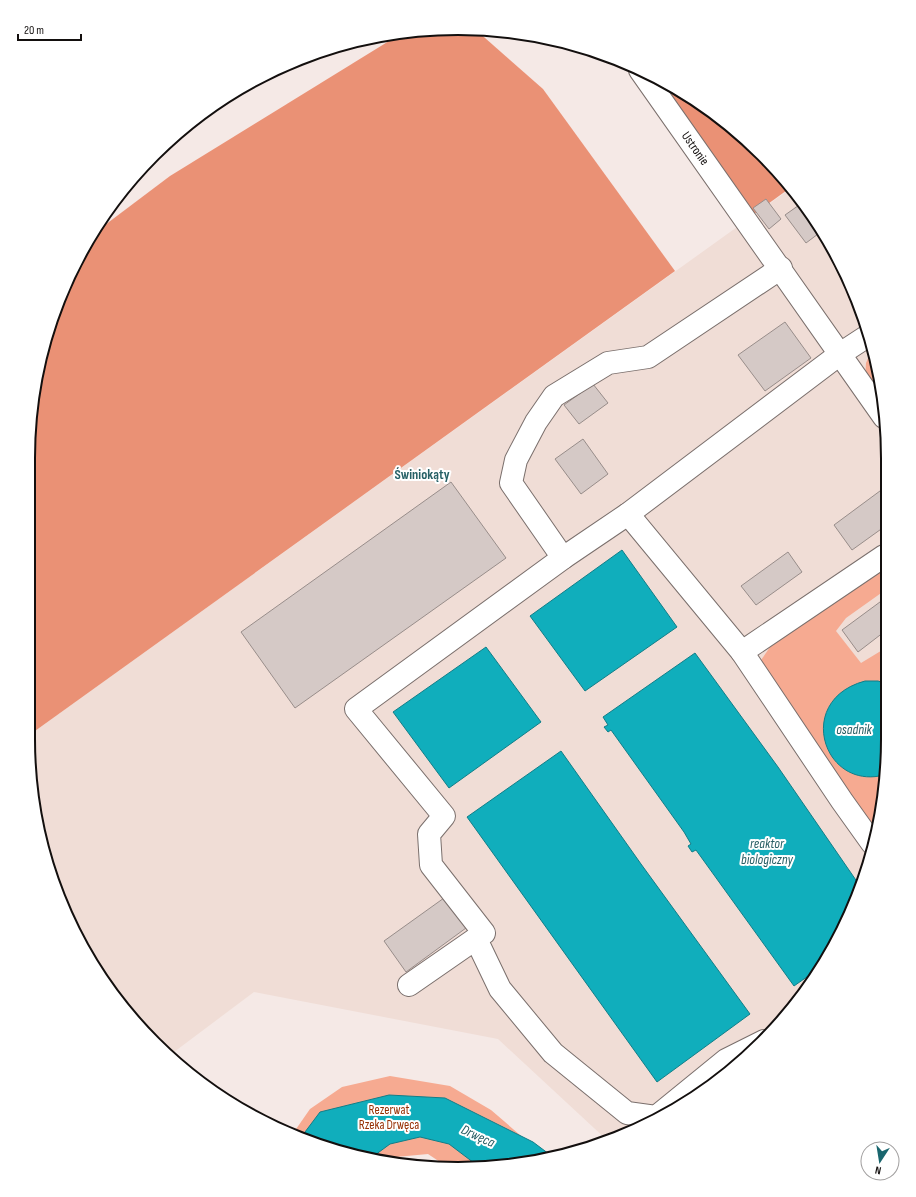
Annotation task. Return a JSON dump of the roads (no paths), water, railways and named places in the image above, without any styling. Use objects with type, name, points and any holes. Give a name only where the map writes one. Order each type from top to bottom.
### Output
[{"type":"street","name":"Ustronie","points":[[647,80],[781,268],[878,408]]},
{"type":"street","points":[[563,558],[511,483],[516,460],[536,422],[554,396],[608,363],[648,357],[781,268]]},
{"type":"street","points":[[409,985],[484,933],[431,865],[428,834],[444,816],[356,709],[563,558],[628,514],[840,354],[864,338]]},
{"type":"street","points":[[628,514],[742,652],[869,839]]},
{"type":"street","points":[[742,652],[881,558]]},
{"type":"street","points":[[476,939],[500,989],[553,1053],[627,1113],[650,1115]]},
{"type":"street","points":[[669,1105],[726,1060],[743,1052]]},
{"type":"water","points":[[622,550],[677,627],[585,691],[530,616]]},
{"type":"water","points":[[486,647],[541,722],[449,788],[393,712]]},
{"type":"water","name":"reaktor biologiczny","points":[[695,653],[778,767],[857,881],[837,926],[809,975],[794,986],[696,850],[692,852],[688,846],[691,844],[684,832],[611,730],[608,732],[604,727],[608,725],[603,717]]},
{"type":"water","name":"osadnik","points":[[865,681],[881,682],[879,775],[863,776],[845,770],[832,757],[825,741],[824,723],[829,706],[843,691]]},
{"type":"water","points":[[561,751],[750,1014],[657,1082],[467,817]]},
{"type":"water","name":"Rezerwat Rzeka Drwęca","points":[[389,1095],[445,1098],[533,1142],[547,1153],[513,1158],[472,1161],[449,1144],[420,1137],[390,1144],[375,1154],[349,1148],[304,1133],[320,1112]]},
{"type":"district","name":"Świniokąty","points":[[422,474]]},
{"type":"water label","name":"Drwęca","points":[[478,1136]]}]
